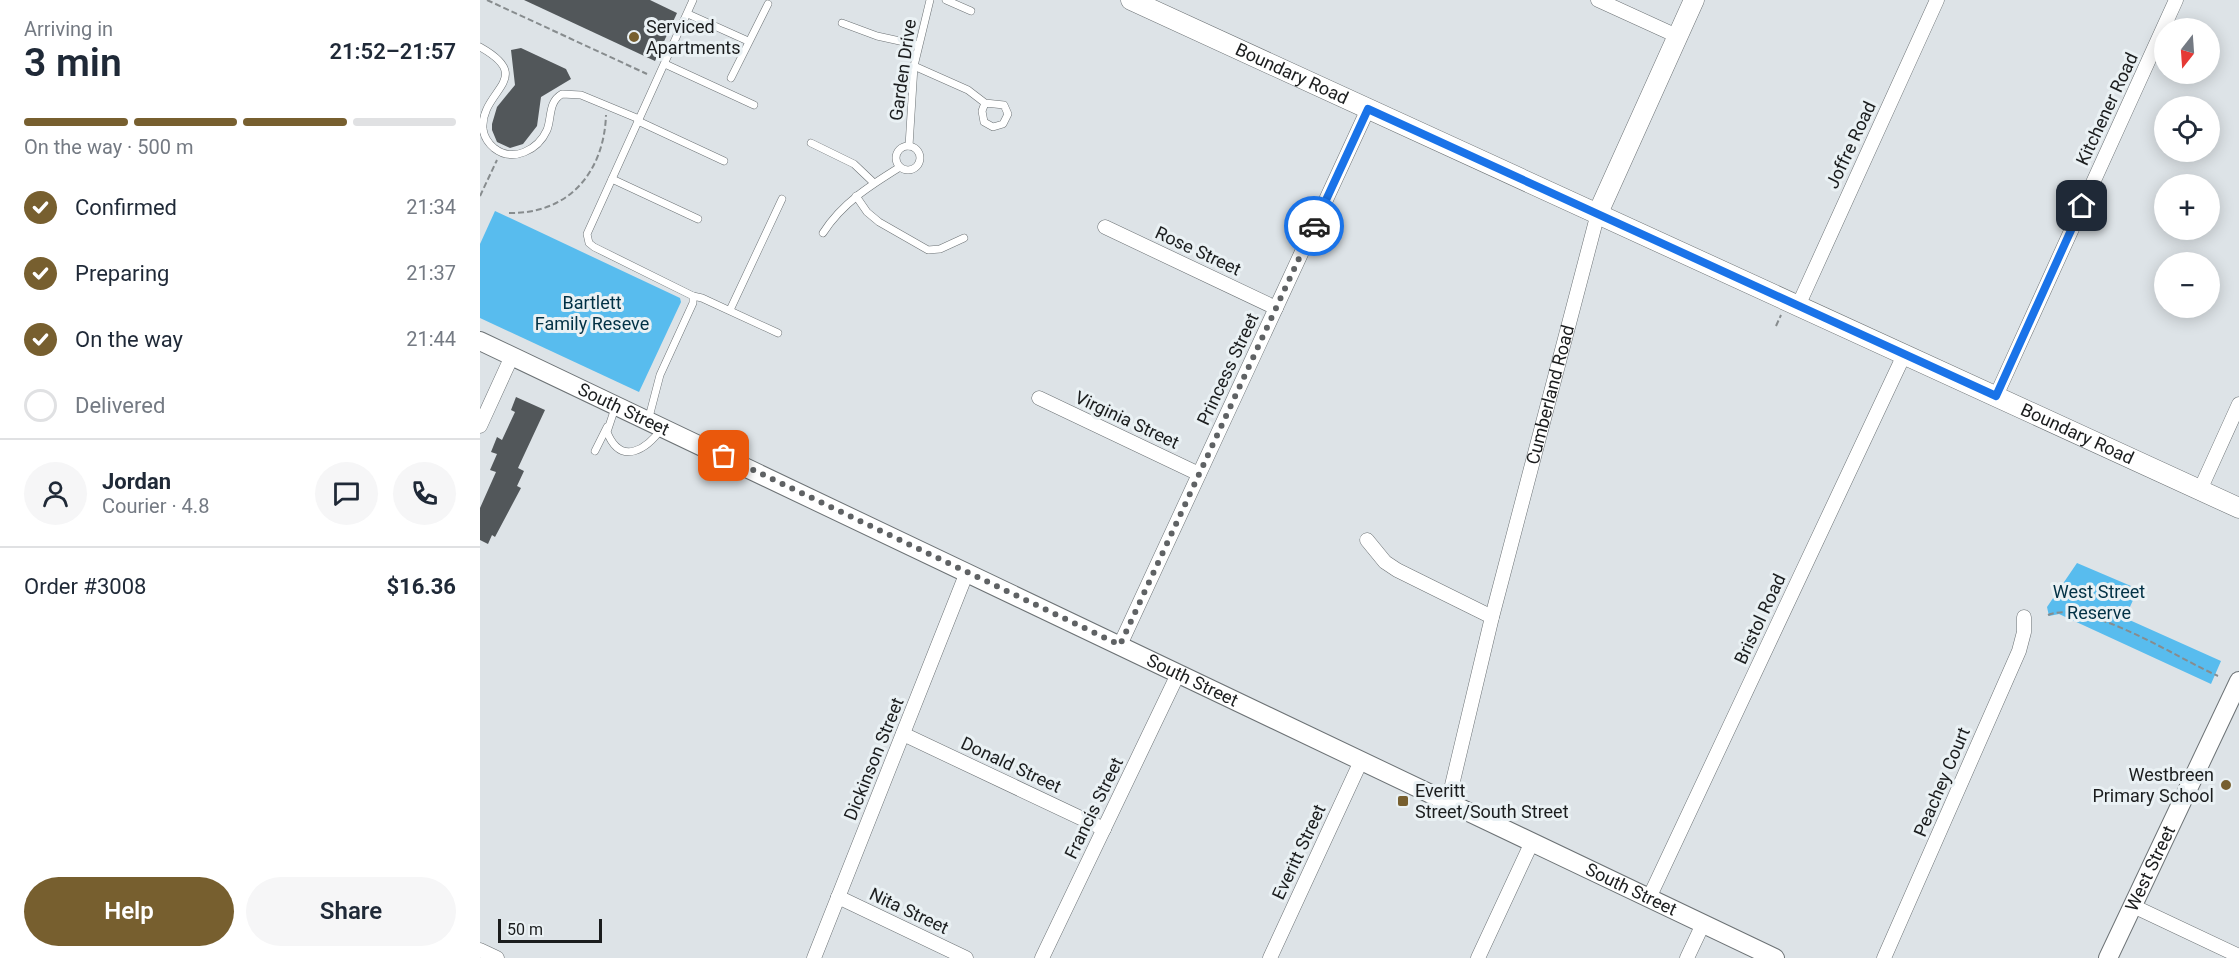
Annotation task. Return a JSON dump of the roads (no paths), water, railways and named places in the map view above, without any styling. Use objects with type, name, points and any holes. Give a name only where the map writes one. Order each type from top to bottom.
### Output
[{"type":"main road","name":"Boundary Road","points":[[1131,0],[1598,213],[1789,310],[1904,355],[2239,508]]},
{"type":"main road","name":"Cumberland Road","points":[[1598,213],[1694,0]]},
{"type":"street","points":[[1598,0],[1677,36]]},
{"type":"street","name":"Joffre Road","points":[[1789,310],[1937,0]]},
{"type":"street","name":"Kitchener Road","points":[[1996,396],[2176,0]]},
{"type":"street","name":"Princess Street","points":[[1120,645],[1368,109]]},
{"type":"street","name":"Cumberland Road","points":[[1448,802],[1492,616],[1598,213]]},
{"type":"street","name":"Rose Street","points":[[1105,227],[1276,308]]},
{"type":"street","name":"South Street","points":[[480,341],[1775,958]]},
{"type":"street","name":"Bristol Road","points":[[1649,898],[1904,355]]},
{"type":"street","points":[[480,426],[512,356]]},
{"type":"street","name":"Virginia Street","points":[[1039,398],[1199,474]]},
{"type":"street","points":[[2200,490],[2239,404]]},
{"type":"street","points":[[1367,540],[1385,562],[1397,570],[1492,616]]},
{"type":"street","name":"Dickinson Street","points":[[814,958],[967,572]]},
{"type":"street","name":"Peachey Court","points":[[1884,958],[1933,851],[1939,827],[2019,651],[2024,632],[2024,617]]},
{"type":"street","name":"Francis Street","points":[[1042,958],[1178,674]]},
{"type":"street","name":"West Street","points":[[2108,958],[2239,681]]},
{"type":"street","name":"Donald Street","points":[[903,734],[1104,829]]},
{"type":"street","name":"Everitt Street","points":[[1270,958],[1361,761]]},
{"type":"street","points":[[1478,958],[1532,842]]},
{"type":"street","name":"Nita Street","points":[[838,897],[966,958]]},
{"type":"street","points":[[2133,906],[2239,956]]},
{"type":"street","points":[[1686,958],[1703,924]]},
{"type":"lane","points":[[693,0],[589,227],[587,239],[594,247],[693,296],[730,310],[778,333]]},
{"type":"lane","name":"Garden Drive","points":[[909,146],[914,66],[930,0]]},
{"type":"lane","points":[[946,0],[971,11]]},
{"type":"lane","points":[[730,78],[768,4]]},
{"type":"lane","points":[[688,14],[748,41]]},
{"type":"lane","points":[[842,23],[877,36],[918,45]]},
{"type":"lane","points":[[480,46],[499,58],[505,69],[503,85],[485,111],[483,119],[485,136],[500,152],[519,154],[537,144],[546,131],[554,101],[562,94],[574,93],[607,105],[724,161]]},
{"type":"lane","points":[[665,64],[754,105]]},
{"type":"lane","points":[[914,66],[968,90],[985,103]]},
{"type":"lane","points":[[811,143],[854,164],[874,183]]},
{"type":"lane","points":[[823,233],[840,211],[874,183],[900,167],[913,169],[920,161],[918,151],[909,146],[902,147],[897,153],[896,160],[900,167]]},
{"type":"lane","points":[[612,179],[698,219]]},
{"type":"lane","points":[[856,196],[867,212],[879,222],[928,250],[940,249],[964,238]]},
{"type":"lane","points":[[730,310],[782,199]]},
{"type":"lane","points":[[608,424],[608,432],[614,444],[637,452],[650,444],[655,424],[660,375],[693,303],[693,296]]},
{"type":"lane","points":[[595,451],[616,405]]},
{"type":"place","name":"Serviced Apartments","points":[[634,37]]},
{"type":"place","name":"Westbreen Primary School","points":[[2226,785]]},
{"type":"place","name":"Everitt Street/South Street","points":[[1403,801]]},
{"type":"park label","name":"Bartlett Family Reseve","points":[[592,313]]},
{"type":"park label","name":"West Street Reserve","points":[[2099,602]]}]
